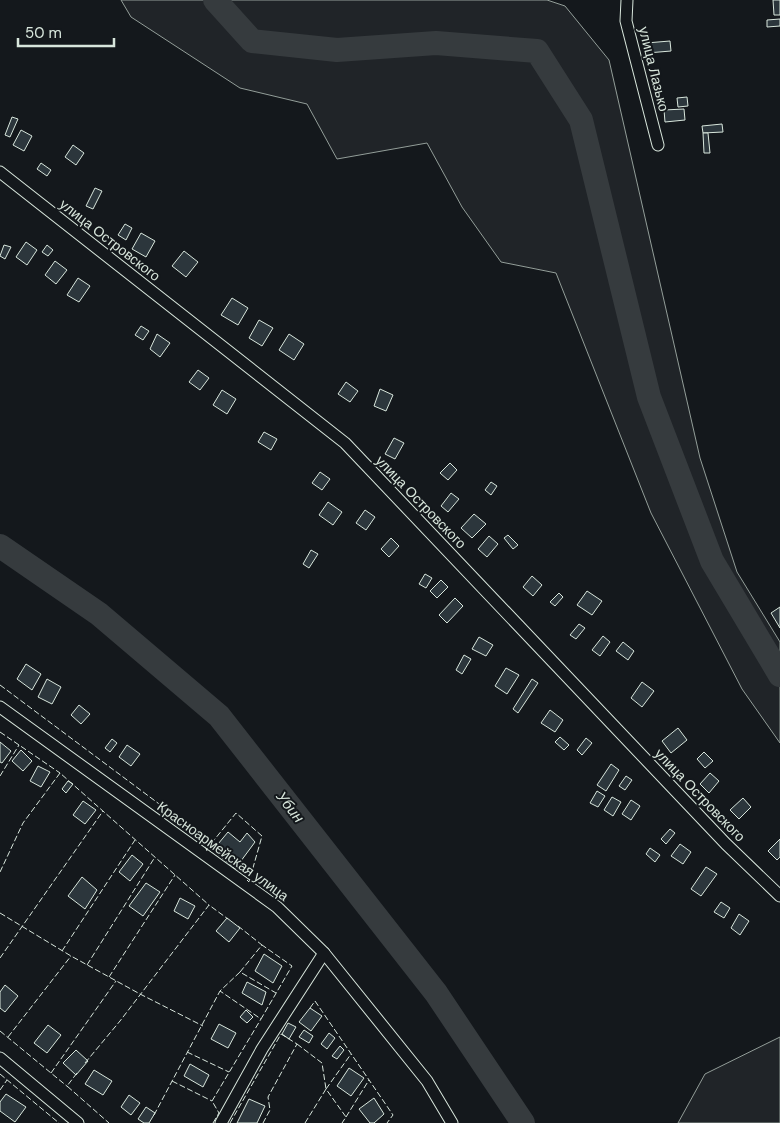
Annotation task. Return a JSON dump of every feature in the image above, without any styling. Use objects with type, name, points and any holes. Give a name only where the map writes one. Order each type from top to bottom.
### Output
[{"type":"street","name":"улица Лазько","points":[[627,0],[626,21],[658,145]]},
{"type":"street","name":"улица Островского","points":[[0,172],[344,444],[726,844],[780,896]]},
{"type":"street","name":"Красноармейская улица","points":[[0,707],[277,907],[324,953],[427,1081],[452,1123]]},
{"type":"street","points":[[221,1123],[262,1049],[324,953]]},
{"type":"street","points":[[0,1058],[78,1123]]},
{"type":"shaded area","points":[[121,0],[547,0],[565,6],[609,60],[700,458],[737,572],[780,642],[780,743],[742,689],[651,513],[556,273],[501,262],[462,207],[427,143],[337,159],[307,104],[240,88],[131,17]]},
{"type":"shaded area","points":[[780,1037],[780,1123],[678,1123],[705,1074]]},
{"type":"building","points":[[773,0],[780,0],[780,15],[774,15]]},
{"type":"building","points":[[780,19],[780,26],[767,27],[767,20]]},
{"type":"building","points":[[670,41],[671,51],[647,53],[646,43]]},
{"type":"building","points":[[687,97],[688,106],[678,107],[677,98]]},
{"type":"building","points":[[684,109],[685,120],[665,122],[664,110]]},
{"type":"building","points":[[12,117],[18,119],[10,137],[5,135]]},
{"type":"building","points":[[722,124],[723,132],[703,133],[702,126]]},
{"type":"building","points":[[21,130],[32,136],[24,151],[13,145]]},
{"type":"building","points":[[703,133],[708,133],[710,153],[704,153]]},
{"type":"building","points":[[73,145],[84,153],[76,165],[65,157]]},
{"type":"building","points":[[41,163],[51,170],[47,176],[37,169]]},
{"type":"building","points":[[95,188],[102,191],[93,209],[86,206]]},
{"type":"building","points":[[125,224],[132,228],[126,240],[118,235]]},
{"type":"building","points":[[141,233],[155,241],[146,257],[132,249]]},
{"type":"building","points":[[26,242],[37,250],[27,265],[16,257]]},
{"type":"building","points":[[4,245],[11,247],[5,259],[0,256]]},
{"type":"building","points":[[47,245],[53,250],[48,256],[42,252]]},
{"type":"building","points":[[184,251],[198,262],[186,277],[172,266]]},
{"type":"building","points":[[55,261],[67,270],[56,284],[45,275]]},
{"type":"building","points":[[78,278],[90,286],[79,302],[67,295]]},
{"type":"building","points":[[232,298],[248,308],[238,325],[221,315]]},
{"type":"building","points":[[259,320],[273,328],[262,346],[249,338]]},
{"type":"building","points":[[141,326],[149,331],[143,340],[135,335]]},
{"type":"building","points":[[157,334],[170,343],[160,357],[150,349]]},
{"type":"building","points":[[289,334],[304,344],[294,360],[279,350]]},
{"type":"building","points":[[198,370],[209,378],[200,390],[189,382]]},
{"type":"building","points":[[346,382],[358,391],[350,402],[338,394]]},
{"type":"building","points":[[380,389],[393,395],[386,411],[374,406]]},
{"type":"building","points":[[222,390],[236,399],[227,414],[213,405]]},
{"type":"building","points":[[264,432],[277,439],[271,450],[258,442]]},
{"type":"building","points":[[394,438],[404,443],[395,459],[385,454]]},
{"type":"building","points":[[450,463],[457,470],[448,480],[440,473]]},
{"type":"building","points":[[320,472],[330,479],[322,490],[312,483]]},
{"type":"building","points":[[491,482],[497,486],[491,495],[485,490]]},
{"type":"building","points":[[451,493],[459,499],[448,512],[441,506]]},
{"type":"building","points":[[328,502],[342,512],[333,525],[319,515]]},
{"type":"building","points":[[365,510],[375,517],[366,530],[356,523]]},
{"type":"building","points":[[474,514],[486,524],[472,538],[461,528]]},
{"type":"building","points":[[508,535],[518,545],[513,549],[504,538]]},
{"type":"building","points":[[489,536],[498,544],[487,557],[478,549]]},
{"type":"building","points":[[391,538],[399,546],[389,557],[381,549]]},
{"type":"building","points":[[311,550],[318,554],[309,568],[303,564]]},
{"type":"building","points":[[425,574],[432,578],[426,588],[419,584]]},
{"type":"building","points":[[532,576],[542,585],[533,596],[523,587]]},
{"type":"building","points":[[441,580],[448,587],[437,598],[430,591]]},
{"type":"building","points":[[587,591],[602,601],[592,615],[577,605]]},
{"type":"building","points":[[559,593],[563,597],[555,606],[550,602]]},
{"type":"building","points":[[455,598],[463,606],[447,623],[439,615]]},
{"type":"building","points":[[780,607],[780,628],[771,613]]},
{"type":"building","points":[[579,624],[585,628],[576,639],[570,635]]},
{"type":"building","points":[[603,636],[610,642],[600,656],[592,650]]},
{"type":"building","points":[[479,637],[493,645],[486,656],[472,649]]},
{"type":"building","points":[[623,642],[634,651],[628,660],[616,651]]},
{"type":"building","points":[[464,655],[471,659],[462,674],[456,670]]},
{"type":"building","points":[[26,664],[41,674],[32,690],[17,679]]},
{"type":"building","points":[[506,668],[519,675],[507,694],[495,686]]},
{"type":"building","points":[[47,679],[61,687],[52,704],[38,697]]},
{"type":"building","points":[[532,679],[538,683],[518,713],[513,709]]},
{"type":"building","points":[[642,682],[654,691],[642,707],[631,698]]},
{"type":"building","points":[[79,705],[90,714],[81,724],[71,715]]},
{"type":"building","points":[[550,710],[563,720],[555,732],[541,723]]},
{"type":"building","points":[[678,728],[687,740],[671,753],[662,741]]},
{"type":"building","points":[[560,737],[569,745],[564,750],[555,742]]},
{"type":"building","points":[[586,738],[592,743],[582,755],[577,750]]},
{"type":"building","points":[[112,739],[117,743],[110,752],[105,748]]},
{"type":"building","points":[[0,742],[11,751],[2,763],[0,762]]},
{"type":"building","points":[[127,745],[140,754],[131,766],[119,757]]},
{"type":"building","points":[[21,750],[32,761],[23,771],[12,761]]},
{"type":"building","points":[[704,752],[713,761],[705,768],[697,759]]},
{"type":"building","points":[[611,764],[619,770],[606,791],[597,785]]},
{"type":"building","points":[[38,766],[50,772],[41,787],[30,781]]},
{"type":"building","points":[[710,773],[719,781],[709,793],[700,784]]},
{"type":"building","points":[[626,776],[632,780],[625,790],[619,786]]},
{"type":"building","points":[[68,781],[73,784],[66,793],[62,789]]},
{"type":"building","points":[[597,791],[605,796],[598,807],[590,803]]},
{"type":"building","points":[[612,797],[621,802],[613,816],[604,810]]},
{"type":"building","points":[[743,798],[751,807],[739,819],[730,810]]},
{"type":"building","points":[[631,800],[640,806],[631,820],[622,814]]},
{"type":"building","points":[[83,801],[96,810],[85,824],[73,815]]},
{"type":"building","points":[[670,829],[675,833],[666,844],[661,839]]},
{"type":"building","points":[[228,832],[240,842],[247,833],[255,842],[235,869],[213,850]]},
{"type":"building","points":[[780,839],[780,857],[777,860],[768,851]]},
{"type":"building","points":[[680,844],[691,852],[683,864],[671,856]]},
{"type":"building","points":[[650,848],[660,855],[655,862],[646,854]]},
{"type":"building","points":[[132,855],[143,864],[130,881],[119,872]]},
{"type":"building","points":[[706,867],[717,874],[701,896],[691,889]]},
{"type":"building","points":[[82,877],[97,890],[85,909],[68,896]]},
{"type":"building","points":[[146,883],[160,892],[143,916],[129,906]]},
{"type":"building","points":[[180,898],[195,906],[188,919],[174,911]]},
{"type":"building","points":[[721,902],[730,908],[724,918],[714,912]]},
{"type":"building","points":[[739,914],[749,921],[740,935],[731,928]]},
{"type":"building","points":[[227,918],[240,928],[229,942],[216,931]]},
{"type":"building","points":[[264,954],[282,966],[273,983],[255,971]]},
{"type":"building","points":[[247,982],[266,992],[262,1005],[242,993]]},
{"type":"building","points":[[5,985],[18,996],[5,1012],[0,1008],[0,992]]},
{"type":"building","points":[[310,1008],[322,1016],[311,1031],[299,1022]]},
{"type":"building","points":[[246,1010],[253,1017],[247,1023],[240,1017]]},
{"type":"building","points":[[288,1023],[296,1027],[289,1039],[282,1034]]},
{"type":"building","points":[[219,1024],[236,1033],[228,1048],[211,1039]]},
{"type":"building","points":[[48,1025],[61,1035],[47,1053],[34,1043]]},
{"type":"building","points":[[304,1030],[313,1036],[309,1043],[299,1037]]},
{"type":"building","points":[[329,1033],[335,1038],[327,1049],[321,1044]]},
{"type":"building","points":[[340,1046],[344,1050],[337,1059],[332,1056]]},
{"type":"building","points":[[76,1050],[88,1061],[76,1075],[63,1063]]},
{"type":"building","points":[[190,1064],[209,1075],[203,1087],[184,1076]]},
{"type":"building","points":[[349,1068],[364,1078],[351,1096],[337,1086]]},
{"type":"building","points":[[94,1070],[112,1081],[103,1095],[85,1084]]},
{"type":"building","points":[[6,1094],[26,1107],[15,1122],[0,1111],[0,1102]]},
{"type":"building","points":[[129,1095],[140,1103],[131,1115],[121,1107]]},
{"type":"building","points":[[374,1098],[384,1114],[374,1123],[370,1123],[359,1109]]},
{"type":"building","points":[[249,1099],[265,1106],[257,1123],[237,1123]]},
{"type":"building","points":[[146,1107],[155,1113],[149,1123],[144,1123],[138,1119]]},
{"type":"waterway","points":[[215,0],[252,41],[337,50],[436,43],[537,51],[581,120],[649,397],[712,561],[780,675]]},
{"type":"waterway","name":"Убин","points":[[0,546],[99,614],[219,716],[436,993],[523,1123]]},
{"type":"fence","points":[[0,685],[202,836],[207,851]]},
{"type":"fence","points":[[0,732],[60,773]]},
{"type":"fence","points":[[0,776],[19,745]]},
{"type":"fence","points":[[0,872],[23,823],[60,773],[209,905]]},
{"type":"fence","points":[[0,958],[103,811]]},
{"type":"fence","points":[[206,850],[236,813],[262,836],[249,882],[247,880]]},
{"type":"fence","points":[[62,951],[135,840]]},
{"type":"fence","points":[[87,965],[155,857]]},
{"type":"fence","points":[[109,977],[175,875]]},
{"type":"fence","points":[[85,1063],[120,1021],[209,905],[228,919]]},
{"type":"fence","points":[[0,913],[71,956],[203,1026]]},
{"type":"fence","points":[[238,926],[262,945]]},
{"type":"fence","points":[[240,972],[262,945],[292,966],[261,1019],[220,991],[240,972],[276,993]]},
{"type":"fence","points":[[8,1037],[71,956]]},
{"type":"fence","points":[[51,1073],[116,981]]},
{"type":"fence","points":[[154,1115],[220,991]]},
{"type":"fence","points":[[310,1008],[315,1001],[393,1115],[387,1123]]},
{"type":"fence","points":[[213,1123],[219,1113],[212,1101],[261,1019]]},
{"type":"fence","points":[[0,1031],[68,1087]]},
{"type":"fence","points":[[230,1123],[281,1034],[297,1044],[268,1097],[270,1110],[263,1123]]},
{"type":"fence","points":[[297,1044],[322,1063],[326,1089]]},
{"type":"fence","points":[[187,1052],[229,1072]]},
{"type":"fence","points":[[326,1089],[351,1054]]},
{"type":"fence","points":[[77,1073],[67,1086],[109,1123]]},
{"type":"fence","points":[[0,1074],[59,1123]]},
{"type":"fence","points":[[0,1090],[7,1080]]},
{"type":"fence","points":[[346,1117],[369,1080]]},
{"type":"fence","points":[[172,1081],[212,1101]]},
{"type":"fence","points":[[305,1123],[326,1089],[346,1117],[342,1123]]}]
